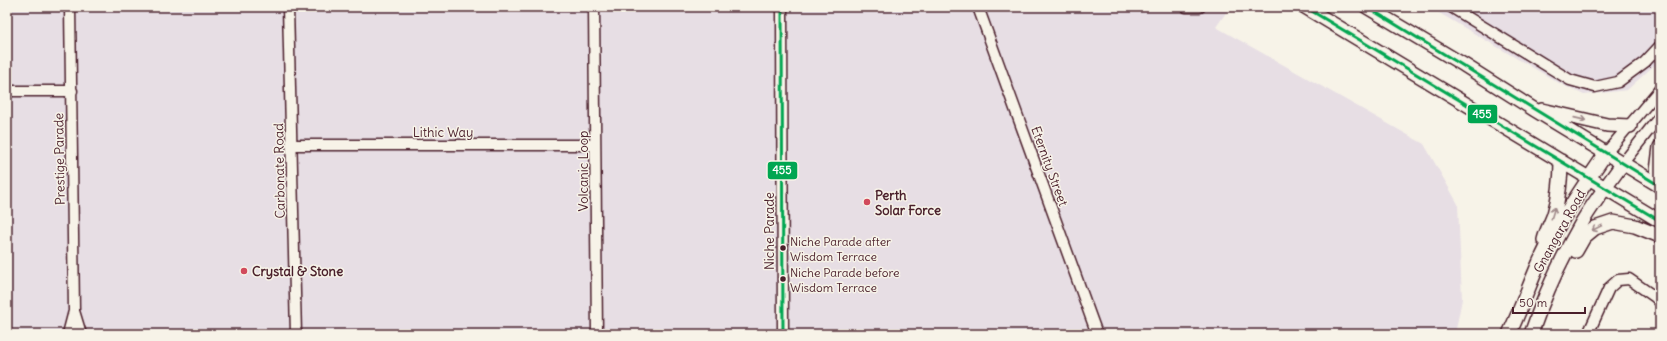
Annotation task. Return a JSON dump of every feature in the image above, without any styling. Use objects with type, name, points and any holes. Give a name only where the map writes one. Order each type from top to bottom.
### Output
[{"type":"main road","points":[[1306,7],[1606,188]]},
{"type":"main road","points":[[1367,7],[1464,65],[1659,186]]},
{"type":"main road","points":[[1529,106],[1607,125],[1630,126]]},
{"type":"main road","points":[[1659,186],[1657,171],[1660,147]]},
{"type":"main road","name":"Gnangara Road","points":[[1510,334],[1539,264],[1554,234],[1606,153]]},
{"type":"main road","points":[[1539,264],[1546,233],[1554,214],[1561,178],[1561,161]]},
{"type":"main road","name":"Gnangara Road","points":[[1531,334],[1537,316],[1566,251],[1582,223],[1623,163]]},
{"type":"main road","name":"Gnangara Road","points":[[1606,188],[1660,221]]},
{"type":"main road","points":[[1537,316],[1584,237],[1595,228],[1613,222],[1635,226],[1660,236]]},
{"type":"street","name":"Prestige Parade","points":[[68,334],[74,311],[70,7]]},
{"type":"street","name":"Carbonate Road","points":[[288,7],[296,334]]},
{"type":"street","name":"Volcanic Loop","points":[[594,7],[597,334]]},
{"type":"street","name":"Niche Parade","points":[[782,7],[782,334]]},
{"type":"street","name":"Eternity Street","points":[[978,7],[1097,334]]},
{"type":"street","points":[[1186,7],[1200,7]]},
{"type":"street","points":[[1451,7],[1570,80],[1595,87],[1618,82],[1645,62],[1660,46]]},
{"type":"street","points":[[1606,153],[1660,89]]},
{"type":"street","points":[[7,91],[72,91]]},
{"type":"street","points":[[1623,163],[1660,116]]},
{"type":"street","name":"Lithic Way","points":[[291,145],[595,145]]},
{"type":"street","points":[[1588,334],[1609,288],[1618,280],[1629,279],[1655,296],[1660,302]]},
{"type":"street","name":"Prestige Parade","points":[[74,311],[81,334]]},
{"type":"shaded area","points":[[7,7],[1230,7],[1216,27],[1424,144],[1458,204],[1462,299],[1455,334],[7,334]]},
{"type":"shaded area","points":[[1429,7],[1660,7],[1660,60],[1627,90],[1584,95],[1559,83]]},
{"type":"transit line","name":"455","points":[[782,7],[783,334]]},
{"type":"transit line","name":"455","points":[[1305,7],[1660,221]]},
{"type":"transit line","name":"455","points":[[1367,7],[1660,186]]},
{"type":"place","name":"Perth Solar Force","points":[[867,202]]},
{"type":"place","name":"Niche Parade after Wisdom Terrace","points":[[783,248]]},
{"type":"place","name":"Crystal & Stone","points":[[244,271]]},
{"type":"place","name":"Niche Parade before Wisdom Terrace","points":[[783,279]]}]
